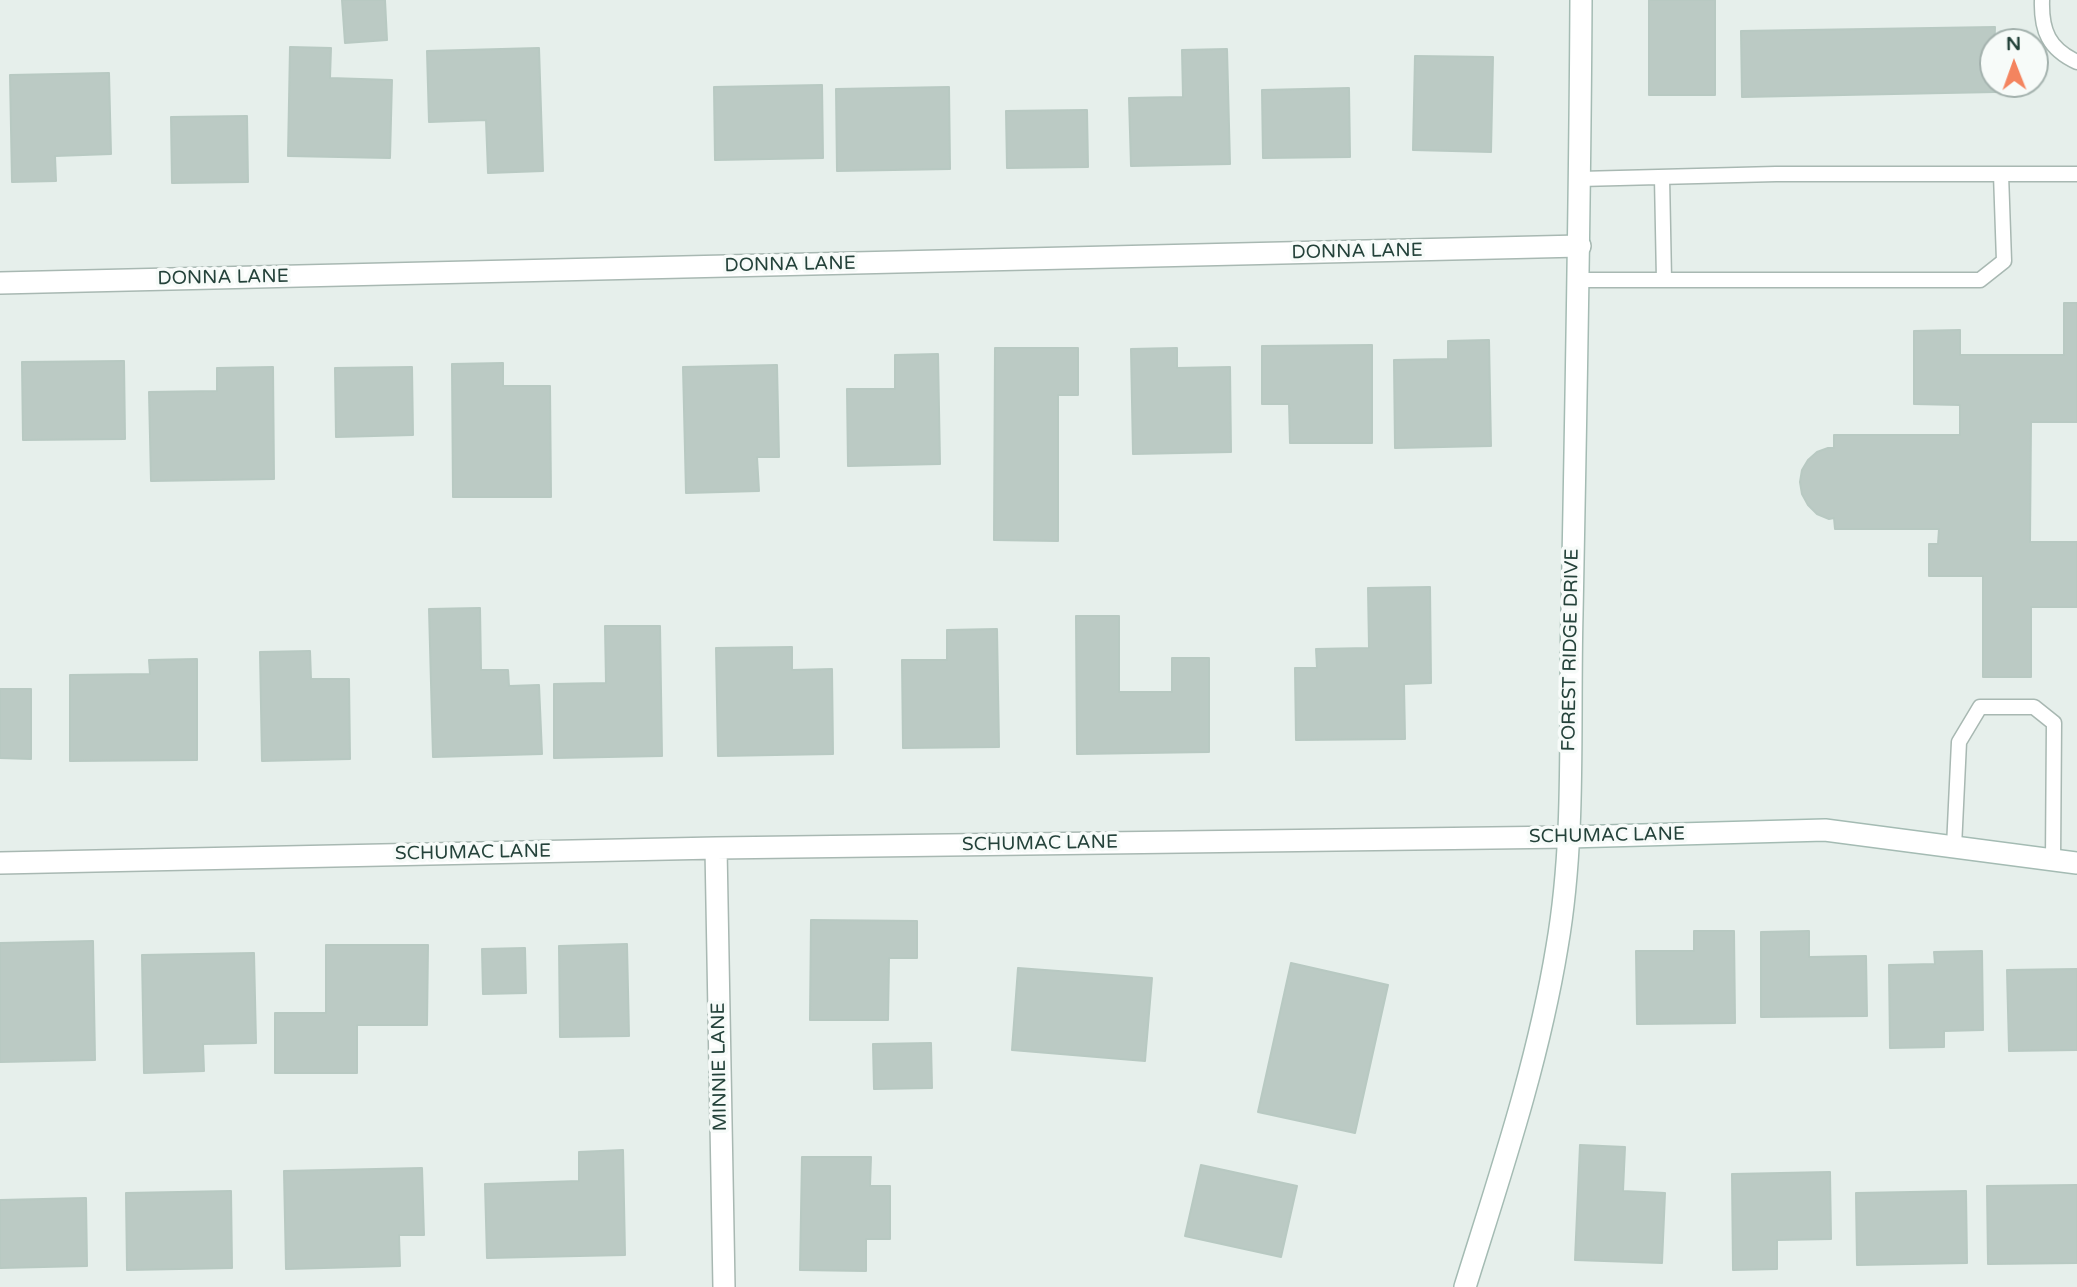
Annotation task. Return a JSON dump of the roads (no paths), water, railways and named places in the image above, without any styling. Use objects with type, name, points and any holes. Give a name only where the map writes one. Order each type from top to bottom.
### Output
[{"type":"street","name":"FOREST RIDGE DRIVE","points":[[1465,1287],[1528,1084],[1558,946],[1569,837],[1580,246],[1581,0]]},
{"type":"street","name":"DONNA LANE","points":[[0,284],[1580,246]]},
{"type":"street","name":"SCHUMAC LANE","points":[[0,863],[716,848],[1569,837],[1825,830],[2077,863]]},
{"type":"street","name":"MINNIE LANE","points":[[716,848],[724,1287]]},
{"type":"lane","points":[[2042,0],[2047,34],[2058,53],[2077,62]]},
{"type":"lane","points":[[1579,280],[1980,280],[2004,261],[2001,174]]},
{"type":"lane","points":[[1580,179],[2077,174]]},
{"type":"lane","points":[[1662,177],[1664,280]]},
{"type":"lane","points":[[1954,847],[1959,742],[1980,707],[2034,707],[2054,723],[2053,860]]}]
